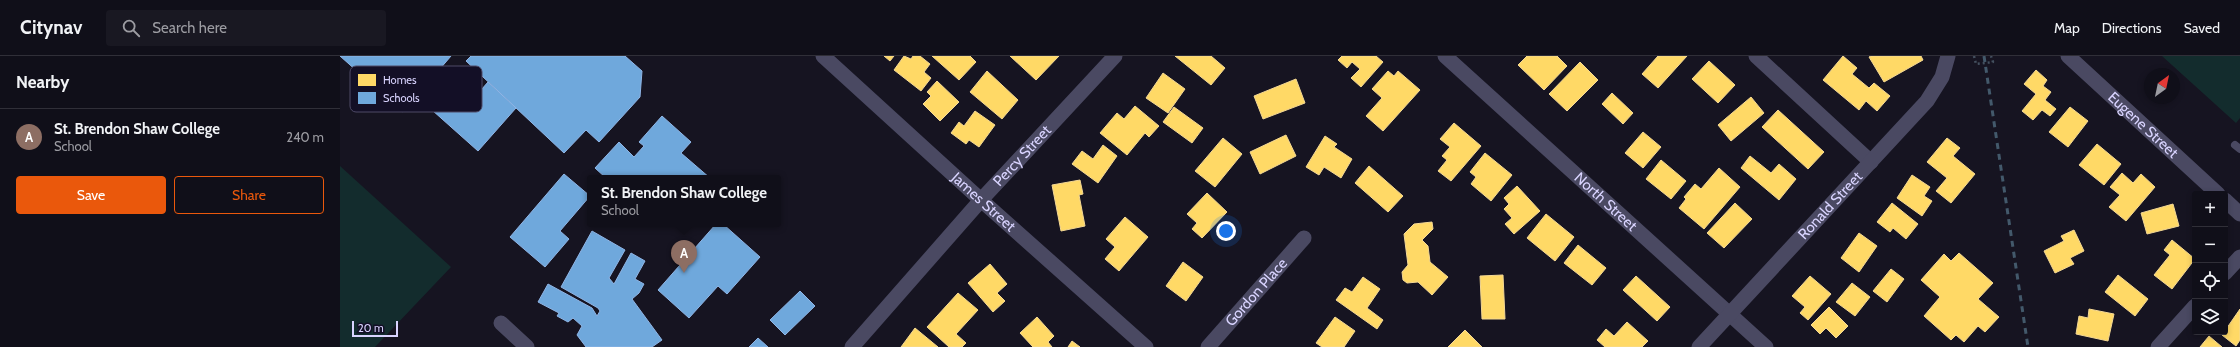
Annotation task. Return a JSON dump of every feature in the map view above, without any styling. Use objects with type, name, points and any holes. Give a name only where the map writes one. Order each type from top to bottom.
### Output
[{"type":"street","name":"James Street","points":[[823,56],[980,200],[1146,347]]},
{"type":"street","name":"Percy Street","points":[[852,347],[980,200],[1115,56]]},
{"type":"street","name":"North Street","points":[[1445,56],[1766,347]]},
{"type":"street","points":[[1756,56],[1871,162]]},
{"type":"street","name":"Ronald Street","points":[[1699,347],[1927,100],[1942,77],[1948,56]]},
{"type":"street","name":"Eugene Street","points":[[2068,56],[2215,191]]},
{"type":"street","points":[[2228,203],[2240,214]]},
{"type":"street","name":"Gordon Place","points":[[1208,347],[1304,238]]},
{"type":"street","points":[[2228,270],[2240,256]]},
{"type":"street","points":[[2158,347],[2192,309]]},
{"type":"street","points":[[501,323],[527,347]]},
{"type":"path","points":[[1974,56],[1976,64],[1992,62],[1991,56]]},
{"type":"green space","points":[[2162,56],[2240,56],[2240,118],[2236,123],[2180,72],[2180,68],[2175,68]]},
{"type":"green space","points":[[340,166],[451,267],[375,347],[340,347]]},
{"type":"building: Homes","points":[[884,56],[894,56],[890,61]]},
{"type":"building: Homes","points":[[904,56],[911,59],[913,56],[920,56],[930,64],[924,72],[931,78],[921,91],[894,70]]},
{"type":"building: Homes","points":[[932,56],[970,56],[976,62],[959,80]]},
{"type":"building: Homes","points":[[1010,56],[1059,56],[1036,80]]},
{"type":"building: Homes","points":[[1175,56],[1211,56],[1225,68],[1211,85]]},
{"type":"building: Homes","points":[[1342,56],[1376,56],[1383,62],[1361,87],[1351,78],[1360,69],[1352,62],[1347,68],[1338,60]]},
{"type":"building: Homes","points":[[1527,56],[1557,56],[1567,66],[1544,90],[1518,65]]},
{"type":"building: Homes","points":[[1658,56],[1687,56],[1658,88],[1642,74]]},
{"type":"building: Homes","points":[[1843,56],[1857,68],[1852,74],[1869,88],[1874,83],[1890,96],[1877,111],[1866,101],[1859,110],[1823,80]]},
{"type":"building: Homes","points":[[1921,56],[1923,60],[1884,82],[1869,57]]},
{"type":"building: Homes","points":[[1709,61],[1735,85],[1718,103],[1692,79]]},
{"type":"building: Homes","points":[[1580,62],[1598,80],[1567,111],[1549,94]]},
{"type":"building: Homes","points":[[2036,70],[2047,80],[2043,86],[2051,92],[2045,100],[2056,109],[2050,116],[2042,110],[2033,120],[2022,111],[2036,94],[2024,84]]},
{"type":"building: Homes","points":[[987,71],[1018,100],[1002,119],[970,92]]},
{"type":"building: Homes","points":[[1388,71],[1394,76],[1398,71],[1420,90],[1383,131],[1366,116],[1382,98],[1372,89]]},
{"type":"building: Homes","points":[[1163,73],[1185,89],[1168,113],[1146,98]]},
{"type":"building: Homes","points":[[1296,79],[1305,103],[1263,119],[1254,96]]},
{"type":"building: Homes","points":[[937,81],[959,102],[940,121],[923,104],[931,96],[927,92]]},
{"type":"building: Homes","points":[[1612,93],[1633,113],[1623,124],[1602,104]]},
{"type":"building: Homes","points":[[1751,97],[1764,113],[1731,141],[1718,125]]},
{"type":"building: Homes","points":[[1135,106],[1159,126],[1149,137],[1145,133],[1127,155],[1100,133],[1117,113],[1124,119]]},
{"type":"building: Homes","points":[[1174,107],[1203,128],[1192,143],[1163,122]]},
{"type":"building: Homes","points":[[2070,107],[2088,121],[2068,147],[2049,132]]},
{"type":"building: Homes","points":[[1778,110],[1824,152],[1808,169],[1762,127]]},
{"type":"building: Homes","points":[[975,111],[995,125],[979,147],[969,140],[966,144],[951,133],[959,122],[964,126]]},
{"type":"building: Homes","points":[[1454,123],[1481,146],[1451,181],[1438,171],[1447,160],[1442,156],[1450,147],[1440,139]]},
{"type":"building: Homes","points":[[1643,132],[1661,147],[1643,168],[1625,153]]},
{"type":"building: Homes","points":[[1286,135],[1296,156],[1260,174],[1250,152]]},
{"type":"building: Homes","points":[[1325,136],[1337,144],[1334,147],[1352,159],[1341,178],[1324,167],[1319,175],[1306,167]]},
{"type":"building: Homes","points":[[1223,138],[1242,154],[1215,187],[1195,171]]},
{"type":"building: Homes","points":[[1947,138],[1960,148],[1953,156],[1975,174],[1951,203],[1936,191],[1947,178],[1927,162]]},
{"type":"building: Homes","points":[[2097,144],[2121,164],[2104,185],[2079,165]]},
{"type":"building: Homes","points":[[1103,145],[1117,156],[1098,183],[1072,164],[1082,151],[1093,159]]},
{"type":"building: Homes","points":[[1485,153],[1512,175],[1491,201],[1471,184],[1476,177],[1470,172]]},
{"type":"building: Homes","points":[[1750,156],[1771,173],[1779,164],[1796,179],[1779,200],[1741,168]]},
{"type":"building: Homes","points":[[1661,160],[1686,181],[1671,199],[1646,179]]},
{"type":"building: Homes","points":[[1369,166],[1403,196],[1388,212],[1355,183]]},
{"type":"building: Homes","points":[[1719,168],[1740,187],[1704,229],[1679,208],[1686,199],[1684,197],[1695,184],[1701,189]]},
{"type":"building: Homes","points":[[2122,173],[2133,183],[2141,174],[2155,187],[2126,221],[2109,207],[2120,195],[2110,187]]},
{"type":"building: Homes","points":[[1912,175],[1930,187],[1924,196],[1932,201],[1922,216],[1897,198]]},
{"type":"building: Homes","points":[[1080,180],[1083,194],[1079,195],[1085,226],[1061,231],[1052,185]]},
{"type":"building: Homes","points":[[1517,186],[1540,211],[1514,234],[1505,224],[1512,218],[1504,209],[1509,204],[1504,198]]},
{"type":"building: Homes","points":[[1207,193],[1227,212],[1202,238],[1192,229],[1197,223],[1187,214]]},
{"type":"building: Homes","points":[[1735,203],[1752,219],[1724,248],[1707,233]]},
{"type":"building: Homes","points":[[1892,203],[1918,224],[1906,239],[1893,228],[1890,232],[1877,222]]},
{"type":"building: Homes","points":[[2173,204],[2179,226],[2147,234],[2141,213]]},
{"type":"building: Homes","points":[[1546,214],[1574,237],[1555,261],[1527,238]]},
{"type":"building: Homes","points":[[1125,217],[1148,237],[1119,271],[1105,259],[1115,247],[1106,239]]},
{"type":"building: Homes","points":[[1432,222],[1433,229],[1422,240],[1428,246],[1430,262],[1448,277],[1432,295],[1418,282],[1407,283],[1403,280],[1402,272],[1408,265],[1404,234],[1414,224]]},
{"type":"building: Homes","points":[[2074,230],[2084,251],[2070,258],[2074,264],[2055,273],[2044,251],[2064,241],[2061,236]]},
{"type":"building: Homes","points":[[1859,233],[1877,246],[1859,272],[1841,258]]},
{"type":"building: Homes","points":[[2172,240],[2192,257],[2192,263],[2172,289],[2154,275],[2170,255],[2164,250]]},
{"type":"building: Homes","points":[[1578,245],[1606,268],[1592,285],[1564,263]]},
{"type":"building: Homes","points":[[1959,253],[1993,283],[1978,299],[1999,317],[1985,332],[1978,326],[1964,342],[1956,335],[1951,340],[1924,316],[1940,297],[1921,280],[1944,254],[1951,261]]},
{"type":"building: Homes","points":[[1183,262],[1203,277],[1186,301],[1166,286]]},
{"type":"building: Homes","points":[[990,264],[1007,284],[997,293],[1005,301],[993,312],[968,283]]},
{"type":"building: Homes","points":[[1891,269],[1904,279],[1887,302],[1873,291]]},
{"type":"building: Homes","points":[[1503,275],[1505,319],[1482,319],[1480,276]]},
{"type":"building: Homes","points":[[2118,275],[2148,299],[2135,316],[2105,292]]},
{"type":"building: Homes","points":[[1636,276],[1670,307],[1657,321],[1623,290]]},
{"type":"building: Homes","points":[[1810,276],[1831,294],[1808,320],[1800,313],[1805,307],[1792,296]]},
{"type":"building: Homes","points":[[1363,277],[1380,289],[1367,308],[1383,320],[1377,329],[1336,300],[1345,288],[1352,292]]},
{"type":"building: Homes","points":[[1852,283],[1870,297],[1855,316],[1836,302]]},
{"type":"building: Homes","points":[[958,293],[978,310],[956,334],[966,343],[962,347],[949,347],[927,327]]},
{"type":"building: Homes","points":[[1829,307],[1848,326],[1836,338],[1826,328],[1820,334],[1811,325]]},
{"type":"building: Homes","points":[[2089,309],[2114,314],[2108,341],[2076,334],[2079,316],[2088,318]]},
{"type":"building: Homes","points":[[2240,309],[2240,340],[2236,346],[2222,335],[2228,335],[2228,326]]},
{"type":"building: Homes","points":[[1037,317],[1054,336],[1048,342],[1052,347],[1033,347],[1020,333]]},
{"type":"building: Homes","points":[[1335,317],[1355,331],[1344,347],[1322,347],[1316,343]]},
{"type":"building: Homes","points":[[1627,322],[1648,341],[1642,347],[1605,347],[1597,340],[1606,329],[1614,336]]},
{"type":"building: Homes","points":[[915,328],[938,347],[901,347]]},
{"type":"building: Homes","points":[[1465,330],[1482,347],[1448,347]]},
{"type":"building: Homes","points":[[2209,336],[2222,347],[2200,347]]},
{"type":"building: Homes","points":[[1072,341],[1080,347],[1068,347]]},
{"type":"building: Schools","points":[[340,56],[451,56],[442,66],[351,66]]},
{"type":"building: Schools","points":[[471,56],[625,56],[642,71],[640,97],[599,142],[586,130],[564,153],[482,76],[482,66],[471,66],[466,61]]},
{"type":"building: Schools","points":[[488,82],[516,108],[478,151],[434,112],[482,112],[482,89]]},
{"type":"building: Schools","points":[[662,116],[691,142],[681,153],[707,175],[603,175],[595,168],[619,142],[634,157],[644,146],[639,142]]},
{"type":"building: Schools","points":[[564,174],[587,193],[587,200],[560,231],[569,239],[545,267],[510,237]]},
{"type":"building: Schools","points":[[713,227],[726,227],[760,257],[727,294],[718,286],[689,318],[658,290]]},
{"type":"building: Schools","points":[[592,231],[625,250],[609,278],[614,284],[631,253],[645,261],[635,279],[644,284],[639,293],[632,299],[662,340],[652,347],[586,347],[577,335],[582,326],[573,318],[568,322],[557,316],[559,313],[538,302],[548,284],[592,308],[597,316],[600,311],[598,308],[561,287]]},
{"type":"building: Schools","points":[[800,291],[815,306],[785,335],[770,320]]},
{"type":"building: Schools","points":[[758,338],[768,347],[749,347]]},
{"type":"railway","points":[[1984,56],[2028,347]]},
{"type":"place","name":"St. Brendon Shaw College","points":[[684,273]]}]
